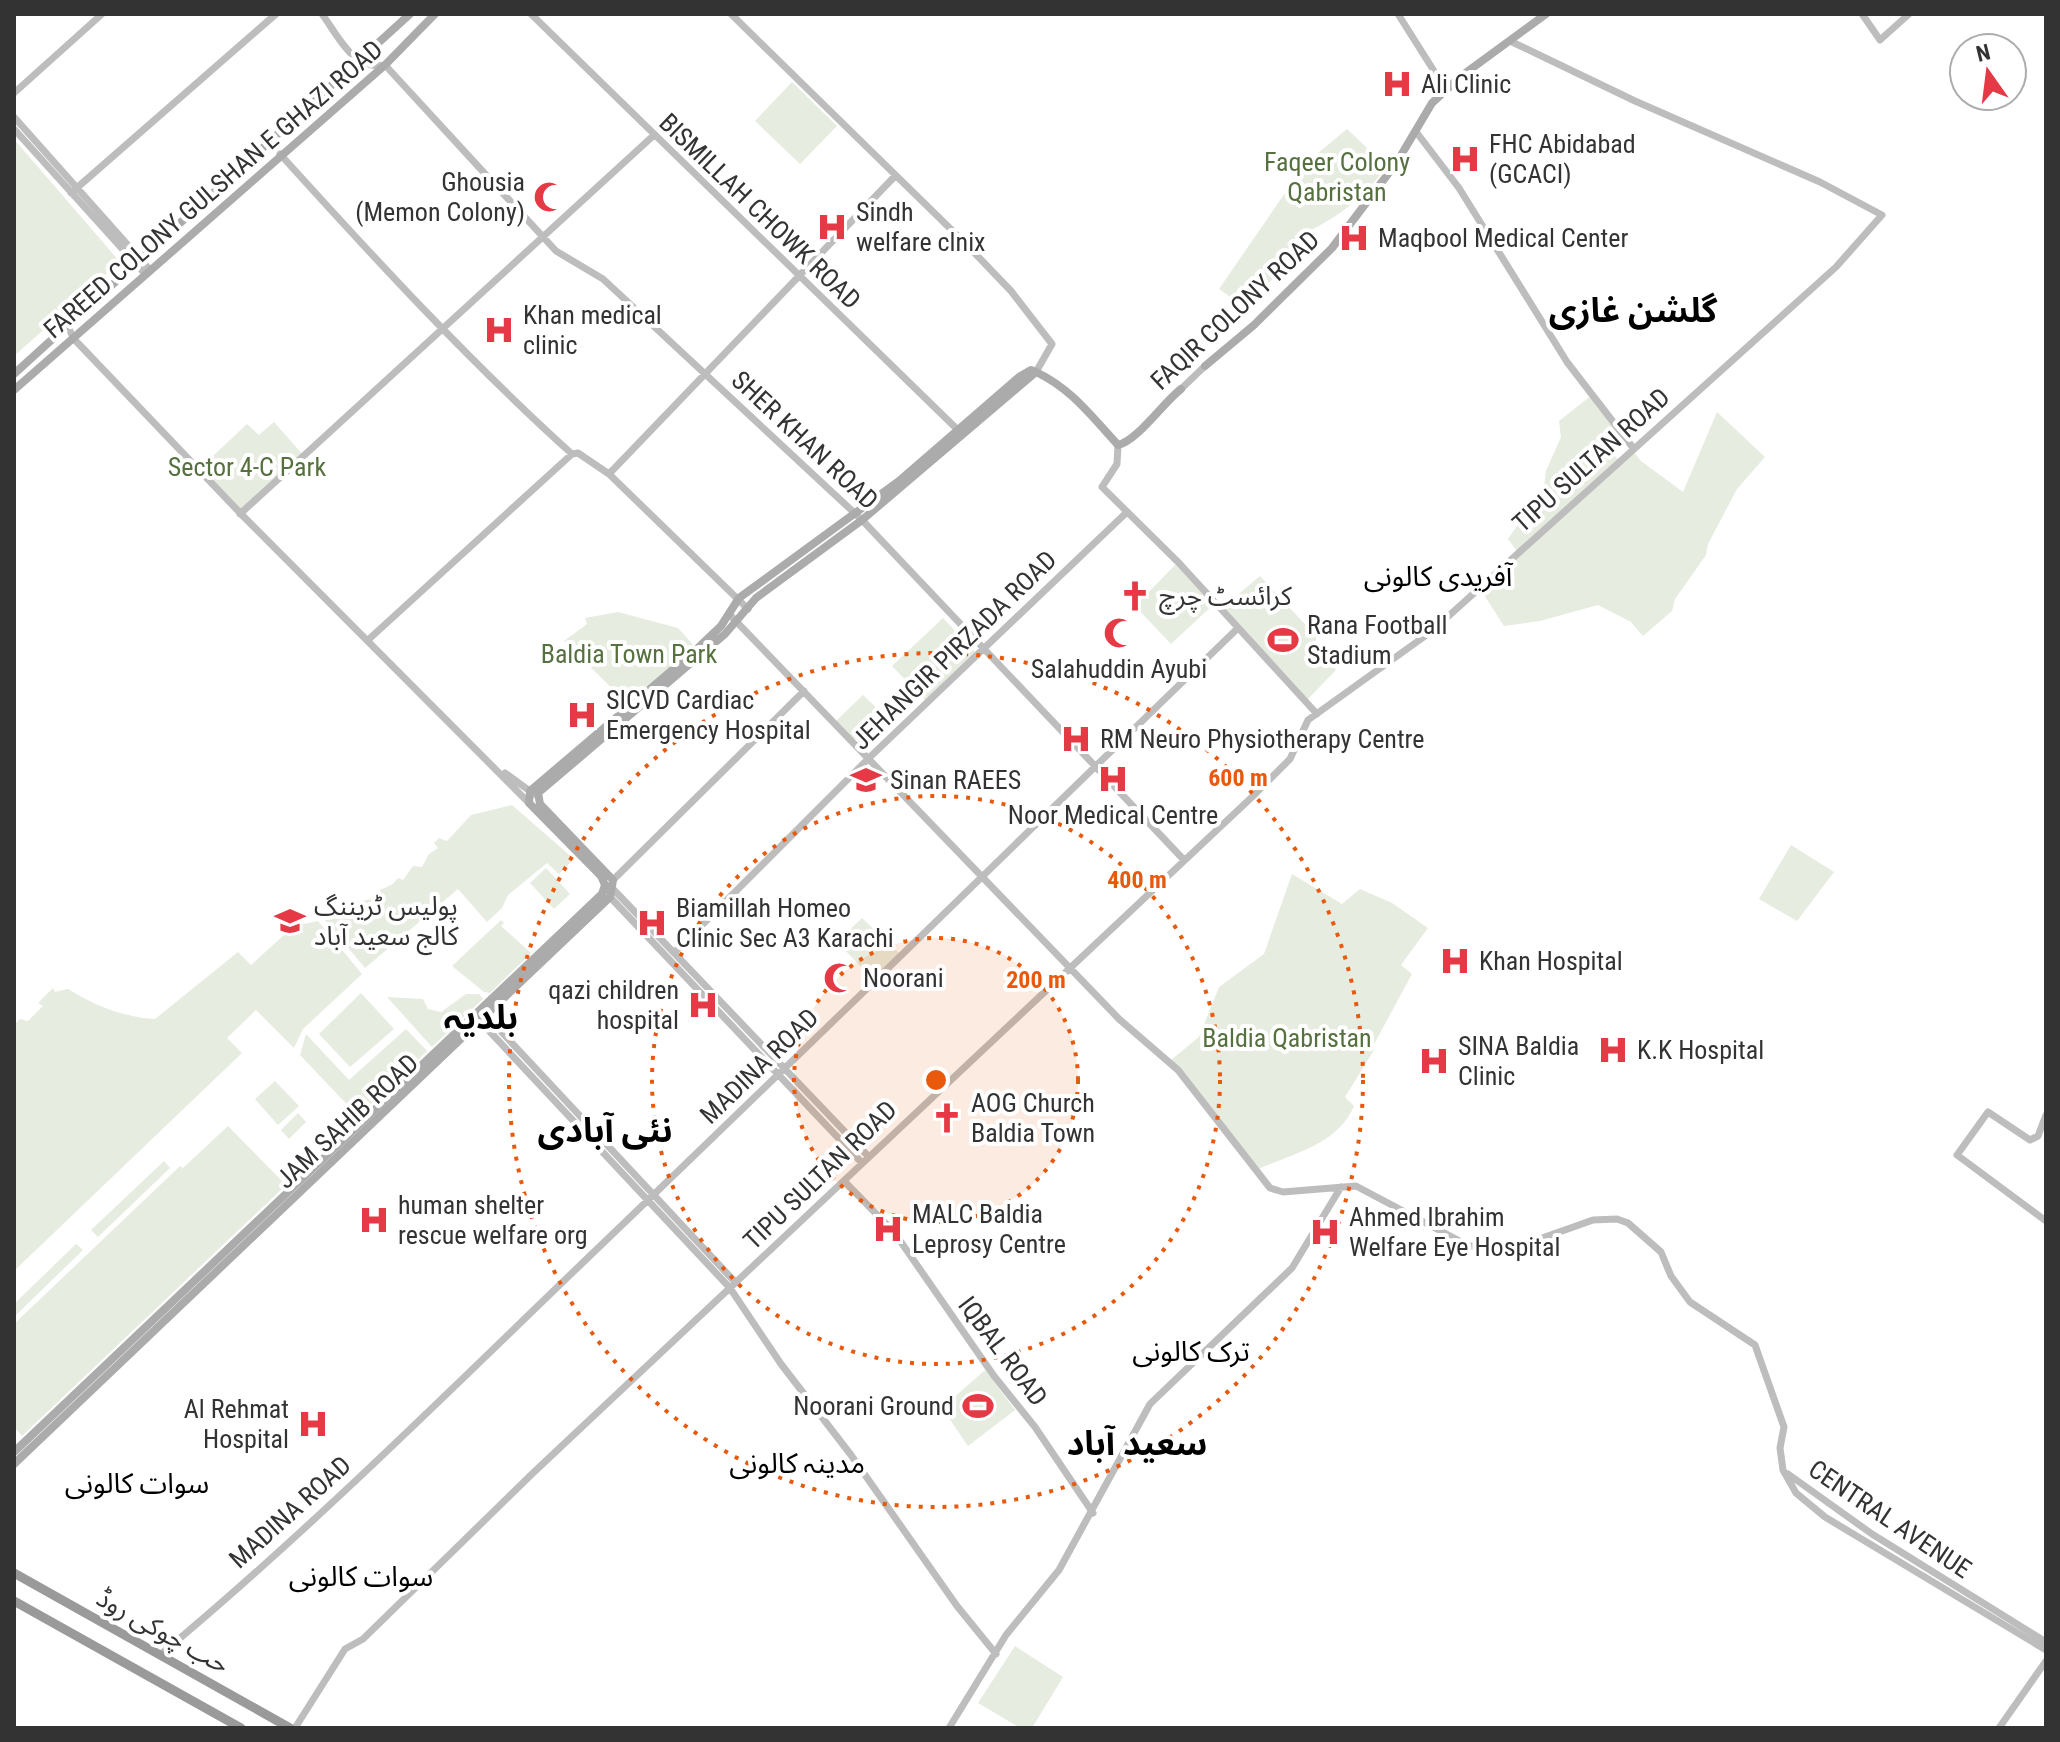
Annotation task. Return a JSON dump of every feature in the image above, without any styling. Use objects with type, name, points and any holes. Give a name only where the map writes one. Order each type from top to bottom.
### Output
[{"type":"highway","name":"حب چوکی روڈ","points":[[14,1573],[292,1728]]},
{"type":"highway","name":"حب چوکی روڈ","points":[[14,1581],[281,1728]]},
{"type":"highway","points":[[14,1601],[241,1728]]},
{"type":"main road","name":"FAREED COLONY GULSHAN E GHAZI ROAD","points":[[14,374],[410,14]]},
{"type":"main road","name":"FAREED COLONY GULSHAN E GHAZI ROAD","points":[[14,390],[385,65],[435,14]]},
{"type":"main road","name":"FAQIR COLONY ROAD","points":[[1205,366],[1254,325],[1332,248],[1417,133],[1432,103],[1546,14]]},
{"type":"main road","points":[[532,797],[737,622],[756,598],[1036,372],[1058,382],[1079,400],[1118,445]]},
{"type":"main road","name":"FAQIR COLONY ROAD","points":[[1118,445],[1130,441],[1156,410],[1181,389]]},
{"type":"main road","points":[[532,797],[730,615],[739,598],[858,517]]},
{"type":"main road","points":[[532,797],[612,889]]},
{"type":"main road","name":"JAM SAHIB ROAD","points":[[14,1452],[480,1016],[605,890],[601,876],[532,797]]},
{"type":"main road","name":"JAM SAHIB ROAD","points":[[14,1464],[612,889]]},
{"type":"street","points":[[14,93],[102,14]]},
{"type":"street","points":[[74,190],[276,14]]},
{"type":"street","points":[[322,14],[358,62],[371,68],[385,65]]},
{"type":"street","name":"BISMILLAH CHOWK ROAD","points":[[531,14],[960,432]]},
{"type":"street","points":[[731,14],[1011,291],[1050,340],[1051,349],[1036,372]]},
{"type":"street","points":[[1398,14],[1446,90]]},
{"type":"street","points":[[1862,14],[1880,40],[1909,14]]},
{"type":"street","name":"TIPU SULTAN ROAD","points":[[292,1728],[345,1649],[363,1639],[533,1473],[1290,759],[1308,720],[1432,631],[1843,261],[1882,215],[1820,182],[1635,101],[1510,41]]},
{"type":"street","name":"SHER KHAN ROAD","points":[[385,65],[556,251],[603,279],[858,517],[1184,860]]},
{"type":"street","points":[[14,117],[147,272]]},
{"type":"street","points":[[14,129],[74,190]]},
{"type":"street","points":[[1417,133],[1459,188],[1567,362],[1634,449]]},
{"type":"street","points":[[240,514],[653,136]]},
{"type":"street","points":[[280,154],[441,330],[572,454]]},
{"type":"street","points":[[609,474],[895,176]]},
{"type":"street","points":[[67,325],[74,339],[240,514],[490,763],[532,797]]},
{"type":"street","name":"FAQIR COLONY ROAD","points":[[1181,389],[1205,366]]},
{"type":"street","points":[[1118,445],[1117,464],[1102,487],[1179,563],[1317,714]]},
{"type":"street","points":[[368,640],[572,454],[578,453],[609,474],[748,609]]},
{"type":"street","name":"JEHANGIR PIRZADA ROAD","points":[[674,953],[870,757],[1127,512]]},
{"type":"street","points":[[730,615],[1122,1021],[1170,1061],[1270,1188],[1283,1192],[1356,1186],[1469,1246],[1520,1246],[1593,1220],[1617,1219],[1639,1230],[1661,1252],[1671,1276],[1690,1302],[1755,1345],[1784,1427],[1780,1448],[1783,1470]]},
{"type":"street","name":"MADINA ROAD","points":[[160,1655],[197,1625],[362,1473],[655,1195],[1238,628]]},
{"type":"street","points":[[612,889],[804,691]]},
{"type":"street","points":[[612,889],[782,1072]]},
{"type":"street","points":[[612,889],[866,1160]]},
{"type":"street","points":[[480,1016],[655,1195],[733,1286],[781,1364],[851,1455],[963,1614],[996,1654]]},
{"type":"street","points":[[480,1016],[648,1201],[733,1286]]},
{"type":"street","points":[[2046,1115],[2038,1136],[2030,1140],[1988,1112],[1957,1155],[2046,1221]]},
{"type":"street","name":"IQBAL ROAD","points":[[844,1181],[894,1232],[1093,1513]]},
{"type":"street","points":[[949,1728],[1006,1635],[1059,1570],[1093,1513],[1150,1404],[1292,1268],[1341,1187]]},
{"type":"street","name":"CENTRAL AVENUE","points":[[1783,1470],[1872,1534],[2046,1642]]},
{"type":"street","name":"CENTRAL AVENUE","points":[[1783,1470],[1796,1493],[1825,1517],[2046,1650]]},
{"type":"street","points":[[1999,1728],[2046,1661]]},
{"type":"green space","points":[[792,82],[837,126],[800,164],[755,121]]},
{"type":"green space","name":"Faqeer Colony Qabristan","points":[[1347,129],[1387,167],[1344,210],[1293,240],[1274,278],[1242,305],[1219,289],[1305,164]]},
{"type":"green space","points":[[14,139],[120,262],[14,356]]},
{"type":"green space","points":[[1592,395],[1625,437],[1610,450],[1619,461],[1632,450],[1641,461],[1683,492],[1717,412],[1765,457],[1737,489],[1708,544],[1706,555],[1675,599],[1672,611],[1643,636],[1631,622],[1598,605],[1540,621],[1504,626],[1479,587],[1517,551],[1508,539],[1544,487],[1546,471],[1561,437],[1559,421]]},
{"type":"green space","name":"Sector 4-C Park","points":[[274,422],[304,456],[240,514],[198,470],[247,424],[259,435]]},
{"type":"green space","points":[[1177,563],[1215,603],[1171,644],[1135,606]]},
{"type":"green space","name":"Rana Football Stadium","points":[[1260,576],[1316,636],[1316,645],[1336,670],[1307,700],[1221,609]]},
{"type":"green space","name":"Baldia Town Park","points":[[618,612],[678,628],[697,649],[631,707],[564,641],[587,624],[585,618]]},
{"type":"green space","points":[[943,618],[975,652],[925,700],[892,666]]},
{"type":"green space","points":[[863,695],[882,713],[854,740],[835,722]]},
{"type":"green space","points":[[512,805],[574,859],[559,874],[547,863],[508,895],[502,908],[487,922],[458,889],[365,968],[324,919],[343,912],[353,902],[379,898],[380,890],[398,878],[403,880],[413,866],[422,867],[429,854],[438,848],[434,843],[439,838],[447,841],[471,815]]},
{"type":"green space","points":[[1791,845],[1834,872],[1797,921],[1759,899]]},
{"type":"green space","points":[[546,868],[570,894],[554,909],[530,883]]},
{"type":"green space","name":"Baldia Qabristan","points":[[1292,874],[1342,904],[1360,889],[1392,903],[1428,928],[1401,965],[1412,974],[1373,1046],[1374,1050],[1345,1097],[1354,1106],[1346,1120],[1324,1140],[1254,1171],[1171,1060],[1199,1037],[1219,987],[1264,954]]},
{"type":"green space","points":[[862,918],[900,954],[874,980],[837,942]]},
{"type":"green space","points":[[501,920],[504,923],[501,926],[531,953],[490,993],[484,992],[452,966]]},
{"type":"green space","points":[[318,921],[362,974],[303,1029],[294,1048],[256,1010],[227,1038],[242,1053],[14,1271],[14,1025],[20,1019],[28,1021],[43,1006],[38,1003],[53,988],[55,992],[68,989],[120,1013],[155,1019],[238,952],[251,965],[284,935],[281,929]]},
{"type":"green space","points":[[361,993],[394,1029],[350,1067],[319,1034]]},
{"type":"green space","points":[[466,994],[479,994],[483,999],[432,1047],[387,997],[423,999],[428,1009],[441,1012]]},
{"type":"green space","points":[[406,1029],[427,1051],[394,1083],[390,1080],[391,1086],[358,1116],[300,1055],[306,1034],[349,1080]]},
{"type":"green space","points":[[275,1081],[299,1106],[278,1125],[255,1099]]},
{"type":"green space","points":[[298,1113],[306,1122],[289,1139],[281,1130]]},
{"type":"green space","points":[[228,1126],[286,1185],[22,1436],[14,1427],[14,1324],[180,1166],[183,1168]]},
{"type":"green space","points":[[164,1161],[170,1168],[98,1237],[91,1230]]},
{"type":"green space","points":[[76,1244],[83,1250],[14,1317],[14,1304]]},
{"type":"green space","name":"Noorani Ground","points":[[985,1370],[1015,1410],[968,1446],[942,1408]]},
{"type":"green space","points":[[1015,1646],[1063,1677],[1032,1728],[1020,1728],[978,1703]]},
{"type":"place","name":"Ali Clinic","points":[[1397,84]]},
{"type":"place","name":"FHC Abidabad (GCACI)","points":[[1465,159]]},
{"type":"place","name":"Ghousia (Memon Colony)","points":[[549,197]]},
{"type":"place","name":"Sindh welfare clnix","points":[[832,227]]},
{"type":"place","name":"Maqbool Medical Center","points":[[1354,238]]},
{"type":"place","name":"Khan medical clinic","points":[[499,330]]},
{"type":"place","name":"کرائسٹ چرچ","points":[[1135,596]]},
{"type":"place","name":"Salahuddin Ayubi","points":[[1119,633]]},
{"type":"place","name":"Rana Football Stadium","points":[[1283,640]]},
{"type":"place","name":"SICVD Cardiac Emergency Hospital","points":[[582,715]]},
{"type":"place","name":"RM Neuro Physiotherapy Centre","points":[[1076,739]]},
{"type":"place","name":"Noor Medical Centre","points":[[1113,779]]},
{"type":"place","name":"Sinan RAEES","points":[[866,780]]},
{"type":"place","name":"پولیس ٹریننگ کالج سعید آباد","points":[[290,921]]},
{"type":"place","name":"Biamillah Homeo Clinic Sec A3 Karachi","points":[[652,923]]},
{"type":"place","name":"Khan Hospital","points":[[1455,961]]},
{"type":"place","name":"Noorani","points":[[839,978]]},
{"type":"place","name":"qazi children hospital","points":[[703,1005]]},
{"type":"place","name":"K.K Hospital","points":[[1613,1050]]},
{"type":"place","name":"SINA Baldia Clinic","points":[[1434,1061]]},
{"type":"place","name":"AOG Church Baldia Town","points":[[947,1118]]},
{"type":"place","name":"human shelter rescue welfare org","points":[[374,1220]]},
{"type":"place","name":"MALC Baldia Leprosy Centre","points":[[888,1229]]},
{"type":"place","name":"Ahmed Ibrahim Welfare Eye Hospital","points":[[1325,1232]]},
{"type":"place","name":"Noorani Ground","points":[[978,1406]]},
{"type":"place","name":"Al Rehmat Hospital","points":[[313,1424]]},
{"type":"district","name":"گلشن غازی","points":[[1633,310]]},
{"type":"district","name":"آفریدی کالونی","points":[[1438,576]]},
{"type":"district","name":"بلدیہ","points":[[481,1017]]},
{"type":"district","name":"نئی آبادی","points":[[605,1130]]},
{"type":"district","name":"ترک کالونی","points":[[1191,1351]]},
{"type":"district","name":"سعید آباد","points":[[1137,1443]]},
{"type":"district","name":"مدینہ کالونی","points":[[797,1463]]},
{"type":"district","name":"سوات کالونی","points":[[137,1483]]},
{"type":"district","name":"سوات کالونی","points":[[361,1576]]}]
